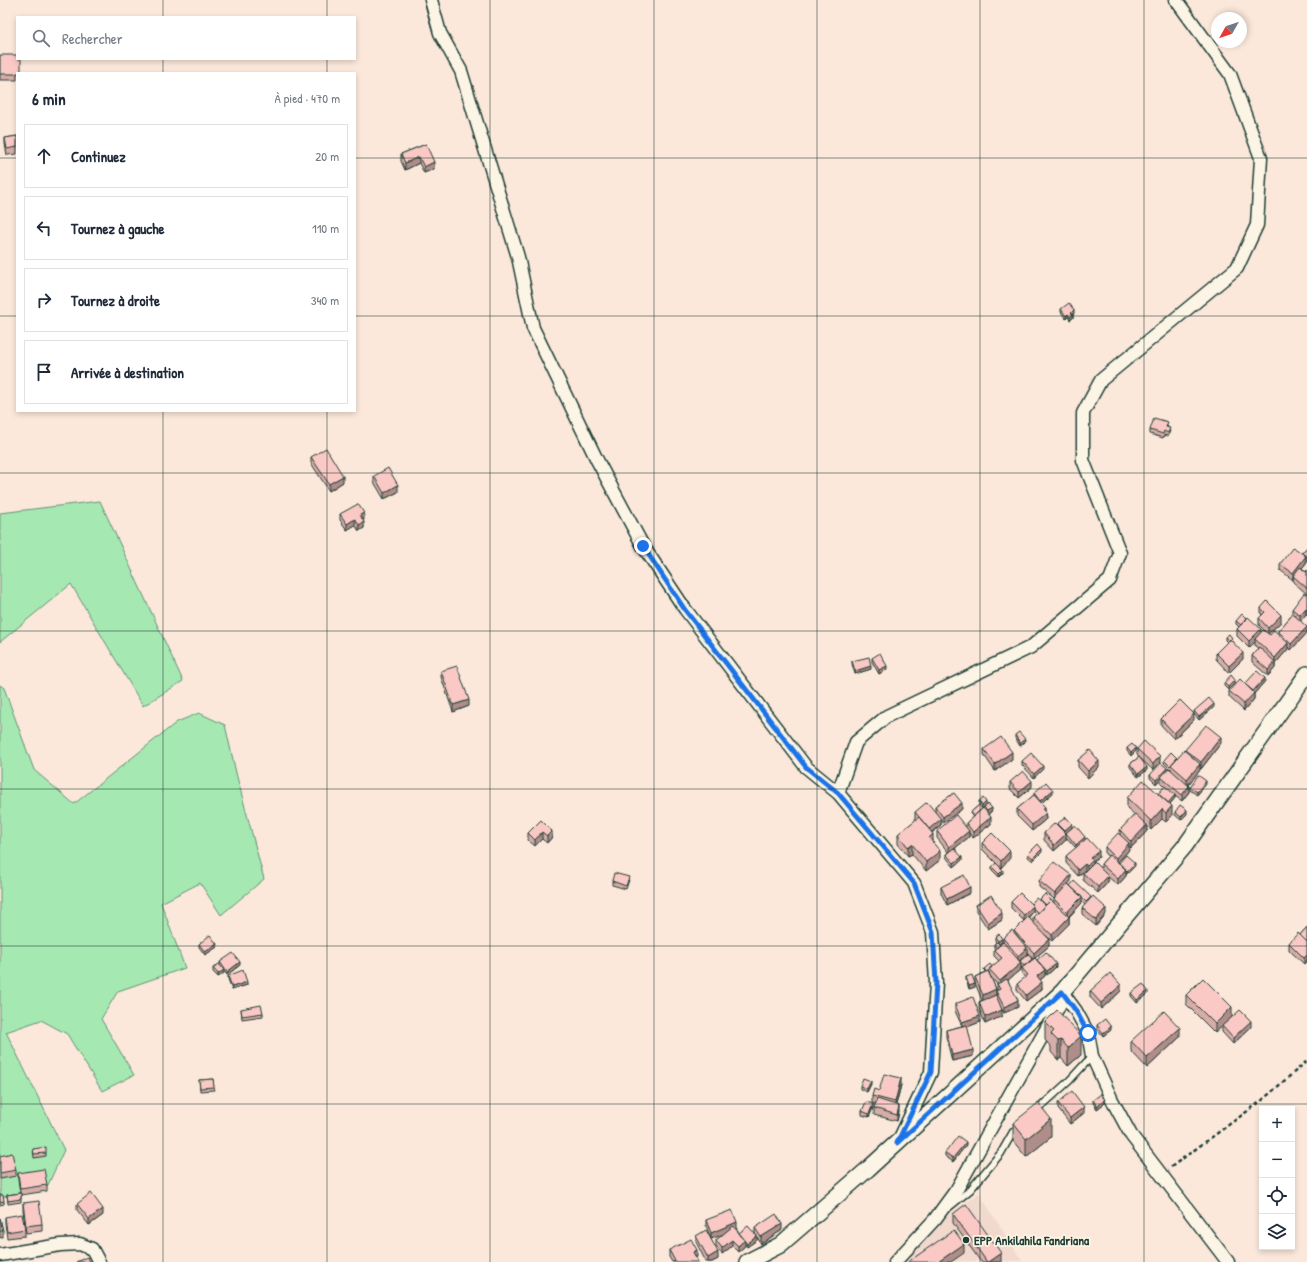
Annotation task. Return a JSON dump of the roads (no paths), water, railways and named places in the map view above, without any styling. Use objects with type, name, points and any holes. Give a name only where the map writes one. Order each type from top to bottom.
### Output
[{"type":"street","points":[[431,0],[440,33],[463,78],[518,257],[533,328],[597,460],[643,546],[685,610],[806,767],[838,793],[914,883],[933,932],[936,983],[931,1072],[897,1143]]},
{"type":"street","points":[[838,793],[856,742],[887,716],[1031,647],[1110,580],[1120,553],[1083,460],[1083,413],[1101,380],[1237,268],[1257,225],[1261,158],[1230,74],[1176,0]]},
{"type":"street","points":[[747,1262],[780,1245],[897,1143],[1062,992],[1185,846],[1307,674]]},
{"type":"street","points":[[1062,992],[1076,1011],[1088,1033],[1092,1056],[1112,1100],[1131,1135],[1228,1262]]},
{"type":"street","points":[[895,1262],[934,1219],[957,1189],[1059,1006],[1062,992]]},
{"type":"street","points":[[0,1255],[60,1245],[80,1244],[92,1249],[98,1262]]},
{"type":"lane","points":[[1030,1116],[1069,1081],[1092,1056]]},
{"type":"lane","points":[[934,1219],[970,1190],[1001,1153],[1013,1132],[1024,1121]]},
{"type":"place","name":"EPP Ankilahila Fandriana","points":[[966,1240]]}]
